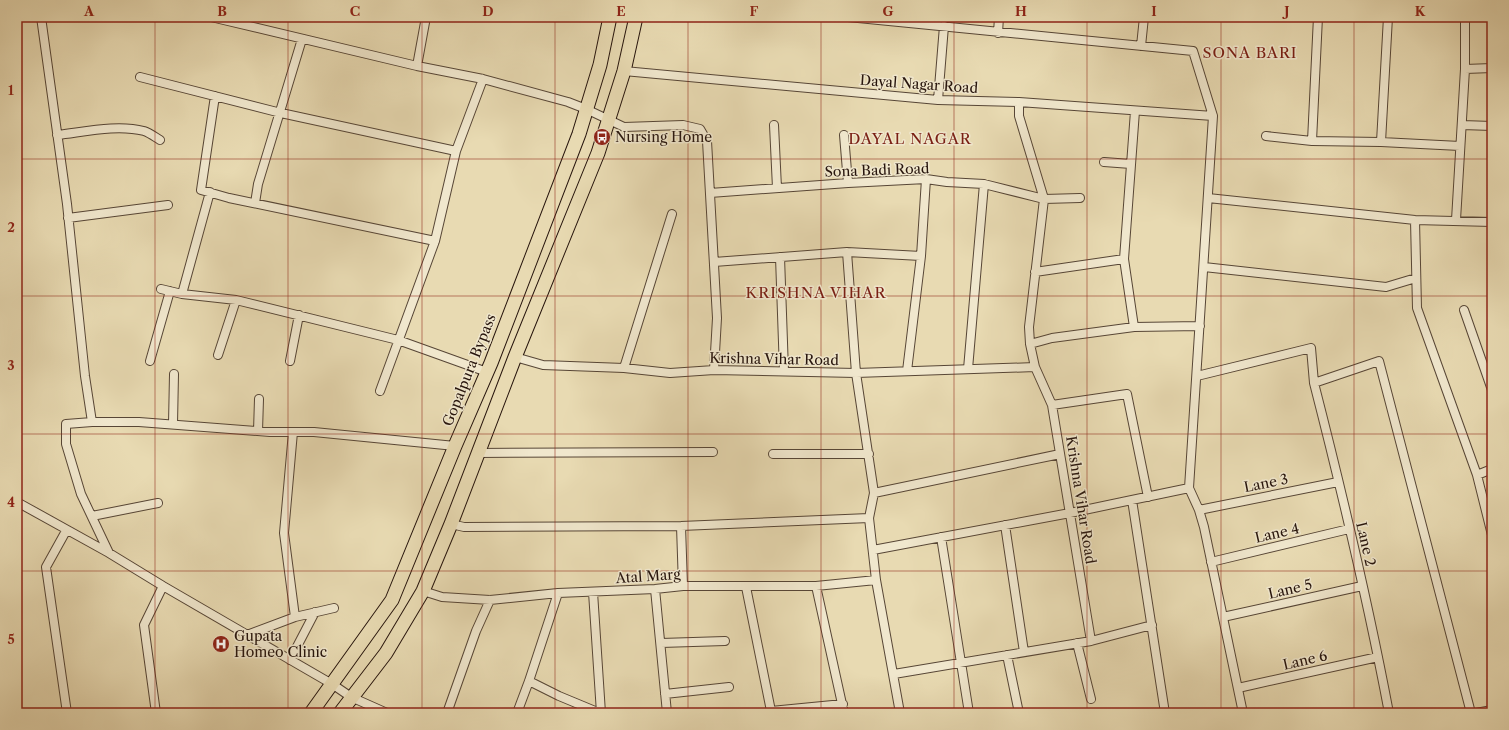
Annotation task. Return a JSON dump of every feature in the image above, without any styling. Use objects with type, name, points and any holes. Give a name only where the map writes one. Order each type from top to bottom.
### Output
[{"type":"main road","name":"Gopalpura Bypass","points":[[311,713],[392,600],[455,446],[488,372],[579,134],[600,65],[610,17]]},
{"type":"main road","points":[[340,713],[386,654],[422,591],[451,524],[515,357],[598,154],[624,71],[636,17]]},
{"type":"street","points":[[41,17],[68,218],[85,376],[92,422]]},
{"type":"street","points":[[211,17],[235,20],[302,39],[417,66],[483,79],[568,102],[624,127],[683,125],[700,129],[707,141],[717,318],[714,370]]},
{"type":"street","points":[[417,66],[426,17]]},
{"type":"street","points":[[848,17],[944,26],[998,33],[1193,51],[1213,116],[1189,488],[1199,510],[1243,713]]},
{"type":"street","points":[[998,33],[999,17]]},
{"type":"street","points":[[1141,46],[1144,17]]},
{"type":"street","points":[[1312,141],[1318,17]]},
{"type":"street","points":[[1381,142],[1388,17]]},
{"type":"street","points":[[1456,220],[1465,69],[1465,17]]},
{"type":"street","points":[[938,100],[944,26]]},
{"type":"street","points":[[255,203],[258,184],[302,39]]},
{"type":"street","points":[[1465,69],[1492,68]]},
{"type":"street","name":"Dayal Nagar Road","points":[[624,71],[938,100],[1019,102],[1213,116]]},
{"type":"street","points":[[140,77],[280,113],[456,152]]},
{"type":"street","points":[[380,392],[435,241],[456,152],[483,79]]},
{"type":"street","points":[[215,96],[201,190],[255,203],[435,241]]},
{"type":"street","name":"Krishna Vihar Road","points":[[1019,102],[1019,116],[1044,198],[1029,327],[1030,344],[1035,367],[1052,405],[1091,641]]},
{"type":"street","points":[[1134,327],[1124,259],[1135,111]]},
{"type":"street","points":[[774,125],[777,188]]},
{"type":"street","points":[[1462,125],[1492,126]]},
{"type":"street","points":[[57,135],[131,129],[146,132],[160,140]]},
{"type":"street","points":[[844,135],[848,183]]},
{"type":"street","points":[[1266,136],[1312,141],[1381,142],[1460,146]]},
{"type":"street","points":[[1104,162],[1131,164]]},
{"type":"street","points":[[907,371],[922,256],[926,179]]},
{"type":"street","name":"Sona Badi Road","points":[[710,194],[848,183],[926,179],[984,184],[1044,198],[1080,198]]},
{"type":"street","points":[[968,369],[984,184]]},
{"type":"street","points":[[182,294],[210,192]]},
{"type":"street","points":[[1208,198],[1415,220],[1492,222]]},
{"type":"street","points":[[68,218],[168,205]]},
{"type":"street","points":[[624,368],[672,214]]},
{"type":"street","points":[[1415,220],[1417,308],[1477,475],[1492,535]]},
{"type":"street","points":[[714,262],[847,252],[922,256]]},
{"type":"street","points":[[847,252],[856,373],[874,493],[869,518],[876,580],[900,713]]},
{"type":"street","points":[[780,257],[784,371]]},
{"type":"street","points":[[1035,272],[1124,259]]},
{"type":"street","points":[[1204,268],[1386,287],[1416,278]]},
{"type":"street","points":[[161,289],[182,294],[236,300],[398,340],[488,372]]},
{"type":"street","points":[[150,361],[170,291]]},
{"type":"street","points":[[218,355],[236,300]]},
{"type":"street","points":[[1464,310],[1492,390]]},
{"type":"street","points":[[290,360],[299,315]]},
{"type":"street","points":[[1030,344],[1052,338],[1134,327],[1200,326]]},
{"type":"street","name":"Lane 2","points":[[1197,376],[1311,348],[1314,383],[1362,586],[1389,713]]},
{"type":"street","name":"Krishna Vihar Road","points":[[515,357],[543,365],[624,368],[670,373],[714,370],[856,373],[1035,367]]},
{"type":"street","points":[[1314,383],[1379,361],[1471,713]]},
{"type":"street","points":[[173,424],[174,374]]},
{"type":"street","points":[[1052,405],[1127,394],[1148,497]]},
{"type":"street","points":[[258,431],[259,399]]},
{"type":"street","points":[[109,553],[81,494],[66,444],[66,424],[92,422],[139,422],[258,431],[314,432],[455,446]]},
{"type":"street","points":[[293,432],[284,532],[295,617]]},
{"type":"street","points":[[478,453],[713,452]]},
{"type":"street","points":[[773,454],[869,454]]},
{"type":"street","points":[[874,493],[1060,454]]},
{"type":"street","points":[[1477,475],[1492,469]]},
{"type":"street","name":"Lane 3","points":[[1199,510],[1338,482]]},
{"type":"street","points":[[873,550],[1070,513],[1189,488]]},
{"type":"street","points":[[1132,500],[1165,713]]},
{"type":"street","points":[[17,502],[109,553],[332,684],[351,697],[387,713]]},
{"type":"street","points":[[92,516],[158,503]]},
{"type":"street","points":[[451,524],[464,527],[681,526],[869,518]]},
{"type":"street","points":[[1005,525],[1024,652]]},
{"type":"street","points":[[681,526],[683,586]]},
{"type":"street","name":"Lane 4","points":[[1211,562],[1349,529]]},
{"type":"street","points":[[66,530],[46,567],[67,713]]},
{"type":"street","points":[[941,537],[969,713]]},
{"type":"street","name":"Atal Marg","points":[[422,591],[442,598],[490,600],[558,593],[655,589],[683,586],[816,586],[876,580]]},
{"type":"street","points":[[156,713],[144,625],[163,586]]},
{"type":"street","points":[[746,586],[771,711],[842,704]]},
{"type":"street","points":[[816,586],[844,713]]},
{"type":"street","name":"Lane 5","points":[[1223,617],[1362,586]]},
{"type":"street","points":[[655,589],[667,713]]},
{"type":"street","points":[[529,681],[559,696],[601,713],[593,592]]},
{"type":"street","points":[[517,713],[558,593]]},
{"type":"street","points":[[447,713],[476,631],[490,600]]},
{"type":"street","points":[[247,635],[295,617],[334,608]]},
{"type":"street","points":[[290,660],[315,612]]},
{"type":"street","points":[[894,674],[1091,641],[1152,625]]},
{"type":"street","points":[[660,643],[725,641]]},
{"type":"street","points":[[1077,643],[1091,699]]},
{"type":"street","points":[[1007,655],[1019,713]]},
{"type":"street","name":"Lane 6","points":[[1238,688],[1378,657]]},
{"type":"street","points":[[665,694],[729,687]]},
{"type":"street","points":[[1476,713],[1492,710]]},
{"type":"place","name":"Nursing Home","points":[[602,137]]},
{"type":"place","name":"Gupata Homeo Clinic","points":[[221,644]]},
{"type":"district","name":"SONA BARI","points":[[1250,53]]},
{"type":"district","name":"DAYAL NAGAR","points":[[910,139]]},
{"type":"district","name":"KRISHNA VIHAR","points":[[816,293]]}]
